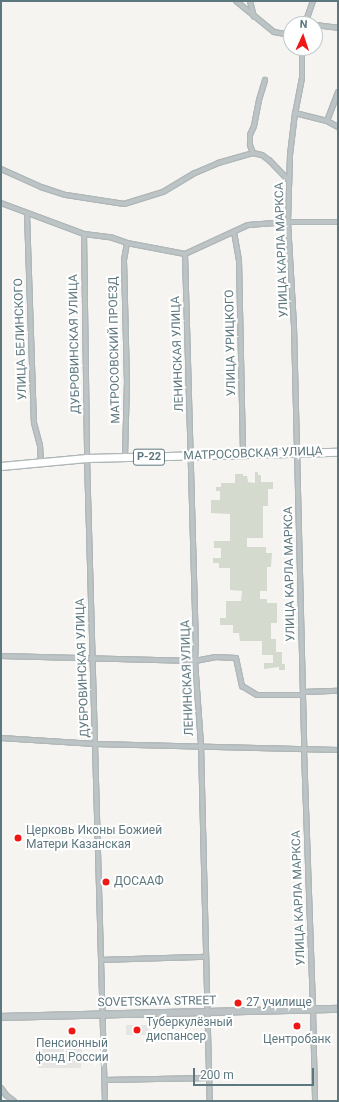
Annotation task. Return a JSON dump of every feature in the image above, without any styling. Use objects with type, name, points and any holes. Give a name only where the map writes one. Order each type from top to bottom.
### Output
[{"type":"highway","name":"МАТРОСОВСКАЯ УЛИЦА","points":[[1,466],[87,458],[338,452]]},
{"type":"street","points":[[236,1],[274,32],[283,34]]},
{"type":"street","points":[[250,1],[254,17]]},
{"type":"street","points":[[308,16],[313,1]]},
{"type":"street","points":[[323,26],[338,28]]},
{"type":"street","name":"УЛИЦА КАРЛА МАРКСА","points":[[302,56],[302,78],[295,113],[289,180],[288,222],[293,300],[298,454],[304,750],[315,1101]]},
{"type":"street","points":[[253,153],[250,145],[250,135],[254,126],[265,80]]},
{"type":"street","points":[[327,121],[338,92]]},
{"type":"street","points":[[295,113],[327,121],[338,127]]},
{"type":"street","points":[[1,169],[41,187],[66,195],[124,204],[163,192],[195,173],[218,163],[253,153],[262,155],[269,160],[289,180]]},
{"type":"street","points":[[1,203],[27,214],[72,228],[84,234],[110,237],[127,243],[185,254],[248,225],[288,222],[338,222]]},
{"type":"street","name":"УЛИЦА БЕЛИНСКОГО","points":[[27,214],[34,423],[40,445],[41,462]]},
{"type":"street","name":"УЛИЦА УРИЦКОГО","points":[[234,232],[239,261],[243,455]]},
{"type":"street","name":"ДУБРОВИНСКАЯ УЛИЦА","points":[[84,234],[87,458],[105,1101]]},
{"type":"street","name":"МАТРОСОВСКИЙ ПРОЕЗД","points":[[125,457],[127,383],[124,260],[127,243]]},
{"type":"street","name":"ЛЕНИНСКАЯ УЛИЦА","points":[[185,254],[192,456],[196,641],[195,661],[201,745],[205,957],[210,1101]]},
{"type":"street","points":[[1,656],[195,661],[214,657],[236,658],[242,686],[257,695],[338,691]]},
{"type":"street","points":[[1,738],[95,744],[201,745],[304,750],[338,750]]},
{"type":"street","points":[[101,960],[205,957]]},
{"type":"street","name":"SOVETSKAYA STREET","points":[[1,1017],[338,1009]]},
{"type":"street","points":[[104,1080],[209,1078]]},
{"type":"street","points":[[1,1088],[6,1095],[14,1101]]},
{"type":"shaded area","points":[[255,472],[258,472],[258,475],[261,475],[261,482],[273,482],[273,489],[268,489],[268,506],[263,506],[263,538],[247,538],[247,547],[266,547],[266,553],[272,553],[271,567],[267,567],[267,591],[260,591],[260,599],[267,599],[267,603],[277,603],[277,623],[271,623],[271,639],[276,639],[276,652],[282,652],[282,664],[285,664],[285,670],[279,670],[279,667],[264,669],[264,663],[273,663],[273,655],[262,655],[262,641],[240,641],[239,633],[233,633],[233,625],[220,625],[220,618],[226,618],[226,601],[241,601],[242,591],[230,590],[230,568],[219,568],[219,563],[213,563],[213,558],[221,558],[221,548],[214,548],[214,541],[230,541],[230,514],[211,513],[211,500],[220,500],[220,491],[216,491],[216,487],[221,487],[221,483],[235,483],[235,474],[243,474],[243,476],[247,476],[248,482],[255,483]]},
{"type":"shaded area","name":"Туберкулёзный диспансер","points":[[126,1025],[148,1025],[148,1035],[126,1035]]},
{"type":"shaded area","points":[[39,1049],[80,1049],[82,1050],[81,1068],[38,1068]]},
{"type":"place","name":"Церковь Иконы Божией Матери Казанская","points":[[18,838]]},
{"type":"place","name":"ДОСААФ","points":[[106,882]]},
{"type":"place","name":"27 училище","points":[[238,1003]]},
{"type":"place","name":"Центробанк","points":[[297,1026]]},
{"type":"place","name":"Туберкулёзный диспансер","points":[[137,1030]]},
{"type":"place","name":"Пенсионный фонд России","points":[[72,1031]]}]
